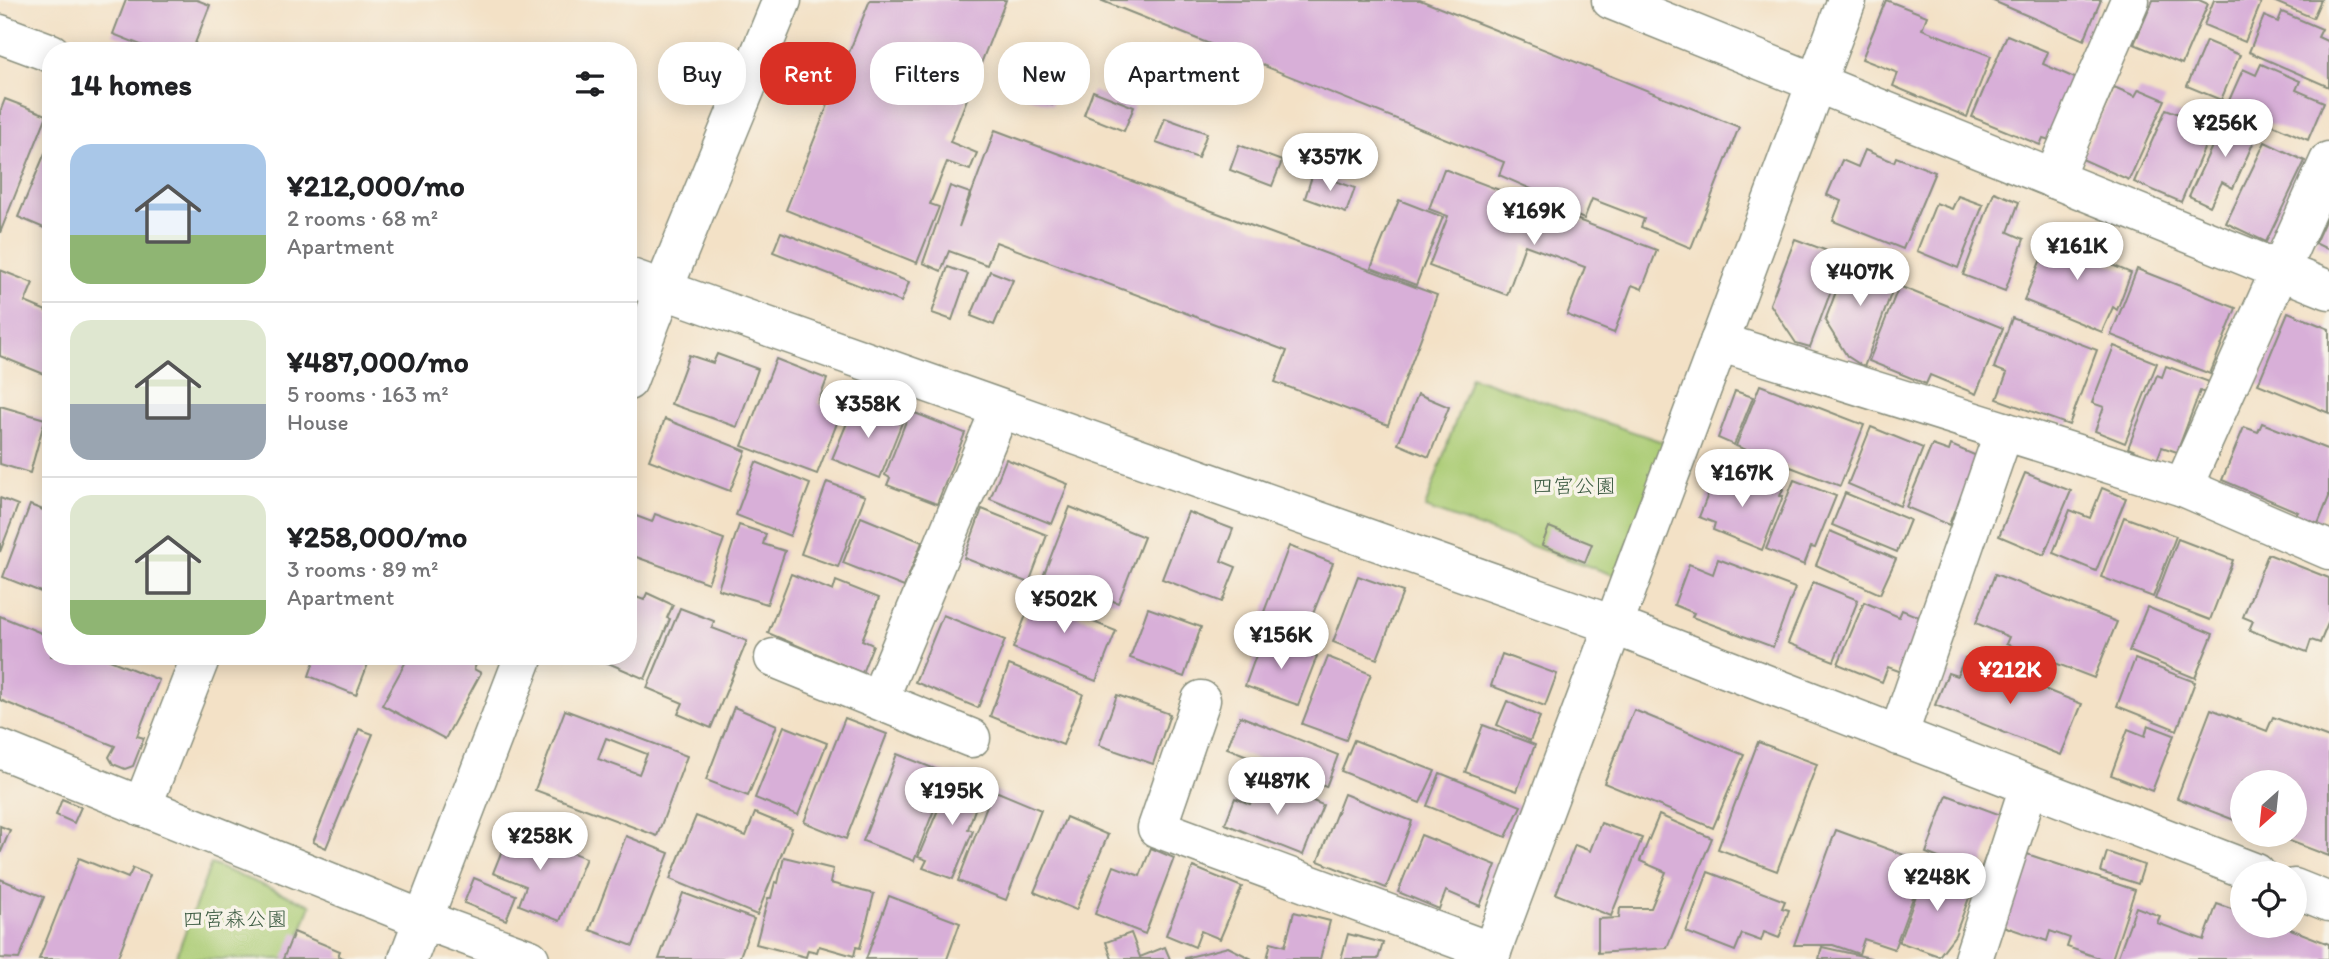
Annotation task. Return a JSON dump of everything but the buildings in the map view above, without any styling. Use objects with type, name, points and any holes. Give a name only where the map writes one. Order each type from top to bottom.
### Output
[{"type":"street","points":[[637,329],[645,283],[782,0]]},
{"type":"street","points":[[1611,0],[2329,290]]},
{"type":"street","points":[[1201,700],[1157,828],[1490,956],[1847,0]]},
{"type":"street","points":[[2053,179],[2130,0]]},
{"type":"street","points":[[0,34],[42,50]]},
{"type":"street","points":[[2183,487],[2329,161]]},
{"type":"street","points":[[645,283],[1613,625],[2230,863]]},
{"type":"street","points":[[1719,342],[2183,487],[2329,550]]},
{"type":"street","points":[[879,699],[1000,410]]},
{"type":"street","points":[[1898,736],[2004,431]]},
{"type":"street","points":[[774,658],[971,738]]},
{"type":"street","points":[[142,807],[197,665]]},
{"type":"street","points":[[408,959],[521,665]]},
{"type":"street","points":[[0,749],[424,920],[530,959]]},
{"type":"street","points":[[1973,959],[2029,786]]},
{"type":"street","points":[[2307,893],[2329,902]]},
{"type":"green space","name":"四宮公園","points":[[1471,377],[1666,443],[1616,576],[1425,508]]},
{"type":"green space","name":"四宮森公園","points":[[211,864],[311,905],[291,959],[175,959]]}]
